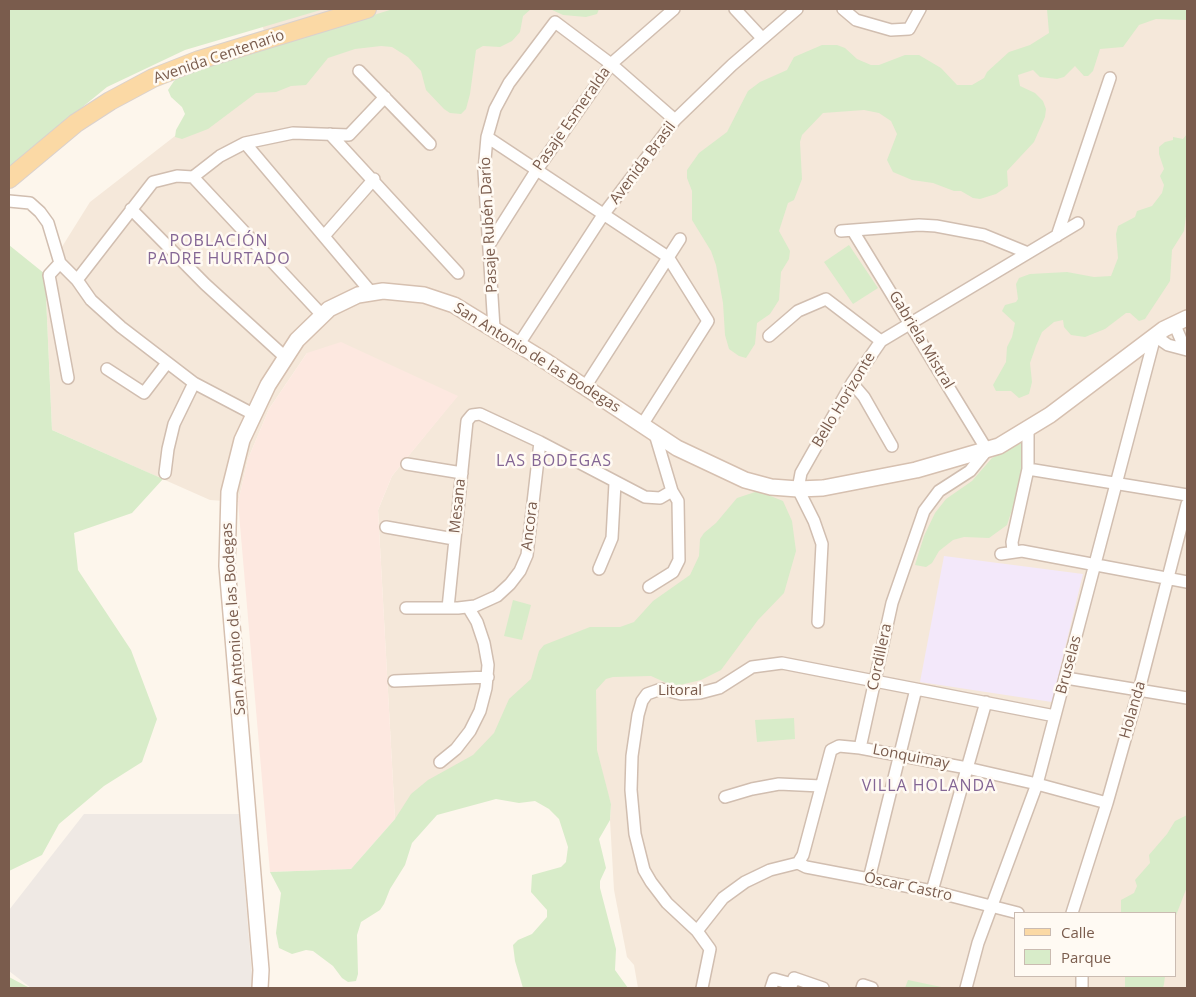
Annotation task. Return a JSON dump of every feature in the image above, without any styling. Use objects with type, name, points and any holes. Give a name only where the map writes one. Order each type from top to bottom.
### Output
[{"type":"main road","name":"Avenida Centenario","points":[[9,180],[76,123],[110,101],[153,78],[199,60],[367,9]]},
{"type":"street","name":"Pasaje Esmeralda","points":[[489,245],[536,171],[611,64],[674,9]]},
{"type":"street","points":[[735,9],[762,38]]},
{"type":"street","name":"Avenida Brasil","points":[[519,344],[603,215],[675,120],[762,38],[797,9]]},
{"type":"street","points":[[844,9],[856,20],[892,30],[909,29],[920,9]]},
{"type":"street","name":"Pasaje Rubén Darío","points":[[494,328],[484,171],[487,137],[495,109],[509,83],[555,22],[611,64]]},
{"type":"street","points":[[611,64],[675,120]]},
{"type":"street","points":[[359,71],[430,144]]},
{"type":"street","points":[[1057,236],[1110,78]]},
{"type":"street","points":[[77,280],[153,182],[177,176],[193,176],[220,156],[245,143],[293,133],[348,135],[385,97]]},
{"type":"street","points":[[330,134],[374,179],[458,273]]},
{"type":"street","points":[[487,137],[668,258],[708,320],[642,425]]},
{"type":"street","points":[[245,143],[370,291]]},
{"type":"street","points":[[193,176],[322,315]]},
{"type":"street","points":[[324,236],[374,179]]},
{"type":"street","points":[[9,201],[30,203],[40,212],[48,223],[60,263],[77,280],[91,300],[121,327],[194,383],[253,414]]},
{"type":"street","points":[[131,209],[205,284],[285,357]]},
{"type":"street","points":[[841,231],[919,224],[936,226],[984,235],[1028,254]]},
{"type":"street","name":"Bello Horizonte","points":[[798,489],[801,473],[852,383],[881,340],[910,321],[1078,224]]},
{"type":"street","name":"Gabriela Mistral","points":[[853,230],[987,450]]},
{"type":"street","points":[[584,387],[680,239]]},
{"type":"street","points":[[60,263],[49,275],[68,378]]},
{"type":"street","name":"San Antonio de las Bodegas","points":[[260,988],[260,962],[227,546],[228,507],[232,471],[253,414],[285,357],[301,336],[322,315],[346,300],[370,291],[409,292],[439,299],[468,312],[494,328],[677,448],[745,480],[771,487],[798,489],[823,488],[903,473],[987,450],[1028,430],[1156,336],[1181,321]]},
{"type":"street","points":[[769,336],[798,311],[826,299],[881,340]]},
{"type":"street","points":[[1156,336],[1168,345],[1186,350],[1181,321]]},
{"type":"street","name":"Bruselas","points":[[966,988],[992,906],[1037,784],[1156,336]]},
{"type":"street","points":[[107,370],[144,393],[167,363]]},
{"type":"street","points":[[165,472],[174,424],[194,383]]},
{"type":"street","points":[[852,383],[864,397],[892,446]]},
{"type":"street","name":"Mesana","points":[[448,608],[467,421],[472,415],[480,414],[540,442]]},
{"type":"street","points":[[1013,551],[1012,542],[1028,469],[1028,430]]},
{"type":"street","points":[[649,586],[672,572],[679,560],[678,501],[672,491],[655,434]]},
{"type":"street","points":[[540,442],[615,483],[650,498],[660,498],[672,491]]},
{"type":"street","name":"Ancora","points":[[406,608],[468,607],[490,600],[516,578],[524,563],[540,442]]},
{"type":"street","name":"Cordillera","points":[[860,748],[892,603],[924,511],[939,491],[970,471],[987,450]]},
{"type":"street","points":[[407,464],[462,473]]},
{"type":"street","points":[[1028,469],[1187,495]]},
{"type":"street","points":[[598,569],[612,538],[615,483]]},
{"type":"street","points":[[798,489],[814,521],[822,544],[818,622]]},
{"type":"street","name":"Holanda","points":[[1072,912],[1107,803],[1139,690],[1187,504]]},
{"type":"street","points":[[386,527],[454,539]]},
{"type":"street","points":[[1001,554],[1013,551],[1187,582]]},
{"type":"street","points":[[440,762],[460,745],[476,721],[484,700],[488,676],[484,643],[477,622],[468,607]]},
{"type":"street","name":"Litoral","points":[[702,988],[710,948],[697,931],[659,892],[644,870],[632,820],[631,776],[636,725],[644,697],[656,689],[691,694],[710,691],[745,670],[767,663],[789,664],[1055,716]]},
{"type":"street","points":[[394,681],[488,676]]},
{"type":"street","points":[[1066,678],[1187,698]]},
{"type":"street","points":[[869,879],[916,689]]},
{"type":"street","points":[[932,891],[986,702]]},
{"type":"street","points":[[697,931],[723,898],[745,882],[770,870],[798,863],[803,855],[832,750],[839,746],[860,748]]},
{"type":"street","name":"Lonquimay","points":[[860,748],[967,768],[1107,803]]},
{"type":"street","points":[[725,797],[779,784],[821,786]]},
{"type":"street","name":"Óscar Castro","points":[[798,863],[806,867],[932,891],[1014,912]]},
{"type":"street","points":[[771,988],[774,979],[792,984],[794,978],[823,988]]},
{"type":"street","points":[[862,988],[863,986],[872,988]]},
{"type":"shaded area","points":[[257,9],[1187,9],[1187,988],[638,988],[634,965],[627,957],[614,890],[610,820],[611,804],[601,773],[395,819],[378,510],[392,476],[457,396],[307,353],[269,409],[248,459],[238,502],[210,500],[52,430],[45,274],[90,202],[184,129],[277,72]]},
{"type":"shaded area","points":[[341,342],[458,396],[392,476],[378,510],[395,819],[351,869],[270,872],[238,502],[248,459],[269,409],[307,353]]},
{"type":"shaded area","points":[[944,556],[1083,574],[1052,702],[920,682]]},
{"type":"shaded area","points":[[84,814],[239,814],[253,988],[31,988],[9,971],[9,910]]},
{"type":"green space","points":[[9,9],[324,9],[185,50],[107,87],[9,167]]},
{"type":"green space","points":[[393,9],[531,9],[523,16],[520,32],[512,41],[500,47],[483,46],[476,50],[470,94],[466,109],[461,114],[450,113],[444,109],[426,90],[421,71],[408,57],[392,47],[381,46],[355,49],[328,58],[306,85],[291,86],[276,92],[256,93],[208,129],[182,139],[175,137],[176,130],[185,114],[182,107],[171,97],[168,90],[174,81],[183,74]]},
{"type":"green space","points":[[550,9],[599,9],[597,14],[586,17],[563,15]]},
{"type":"green space","points":[[1047,9],[1187,9],[1187,20],[1156,19],[1139,25],[1123,47],[1100,49],[1093,71],[1088,76],[1084,76],[1075,66],[1064,77],[1057,79],[1040,77],[1033,70],[1018,75],[1020,86],[1035,93],[1043,101],[1046,109],[1045,117],[1034,142],[1007,171],[1008,186],[996,194],[980,199],[933,183],[912,180],[893,172],[887,160],[897,134],[891,121],[879,113],[864,110],[823,113],[802,135],[800,142],[802,179],[794,200],[788,203],[779,231],[790,251],[789,259],[781,272],[779,300],[770,314],[757,323],[755,344],[746,358],[739,356],[729,349],[725,335],[723,303],[716,265],[711,251],[692,220],[692,191],[687,178],[687,170],[699,153],[727,132],[748,91],[760,82],[787,70],[794,57],[822,45],[837,45],[845,48],[857,59],[871,65],[879,65],[905,55],[919,55],[941,68],[957,85],[972,85],[984,78],[987,72],[1009,52],[1030,45],[1049,33]]},
{"type":"green space","points":[[1187,134],[1187,209],[1184,231],[1172,250],[1170,281],[1145,319],[1139,321],[1130,313],[1126,313],[1105,329],[1085,337],[1071,335],[1064,327],[1063,320],[1054,322],[1042,332],[1030,363],[1032,382],[1029,394],[1019,398],[1011,391],[996,391],[993,385],[1006,362],[1007,347],[1012,337],[1015,323],[1002,311],[1005,305],[1016,302],[1018,299],[1016,284],[1019,278],[1030,274],[1067,272],[1094,277],[1111,276],[1118,258],[1116,234],[1118,226],[1135,217],[1137,211],[1152,206],[1162,193],[1164,185],[1160,176],[1164,169],[1159,154],[1159,147],[1165,142],[1173,140],[1173,137],[1183,139]]},
{"type":"green space","points":[[9,245],[45,274],[52,430],[163,479],[132,513],[74,533],[78,570],[131,650],[157,719],[142,762],[104,786],[59,824],[42,855],[9,871]]},
{"type":"green space","points":[[849,245],[878,288],[853,304],[824,262]]},
{"type":"green space","points":[[1021,443],[1024,450],[1022,479],[1007,525],[989,538],[964,537],[953,540],[939,551],[932,563],[926,567],[915,565],[924,536],[935,513],[946,499],[972,481],[992,458]]},
{"type":"green space","points":[[758,491],[783,501],[792,521],[796,551],[784,593],[758,620],[721,670],[701,680],[680,685],[671,685],[651,676],[613,677],[606,679],[596,690],[597,750],[611,804],[610,820],[599,839],[606,868],[600,881],[600,888],[616,949],[615,970],[628,988],[523,988],[515,961],[513,945],[518,940],[532,934],[547,917],[547,910],[531,892],[532,875],[561,867],[566,862],[568,847],[559,819],[549,809],[535,801],[519,803],[496,799],[437,815],[412,843],[405,865],[380,910],[361,922],[357,935],[358,974],[356,981],[348,982],[342,978],[333,966],[313,951],[306,950],[292,954],[279,948],[276,933],[281,893],[270,872],[351,869],[395,819],[411,794],[428,780],[473,755],[494,733],[509,699],[531,679],[539,651],[544,645],[590,627],[620,627],[634,622],[653,601],[690,575],[699,556],[700,539],[737,498]]},
{"type":"green space","points":[[513,600],[531,605],[522,640],[504,636]]},
{"type":"green space","points":[[794,718],[795,739],[757,742],[755,720]]},
{"type":"green space","points":[[1187,815],[1187,887],[1176,915],[1176,912],[1121,912],[1121,900],[1134,893],[1137,886],[1135,880],[1150,863],[1149,855],[1167,834],[1175,821]]},
{"type":"green space","points":[[9,977],[24,985],[30,988],[9,988]]},
{"type":"green space","points":[[1125,977],[1165,977],[1163,988],[1125,988]]},
{"type":"green space","points":[[908,980],[946,988],[905,988]]},
{"type":"district","name":"POBLACIÓN PADRE HURTADO","points":[[219,250]]},
{"type":"district","name":"LAS BODEGAS","points":[[554,461]]},
{"type":"district","name":"VILLA HOLANDA","points":[[929,786]]}]
